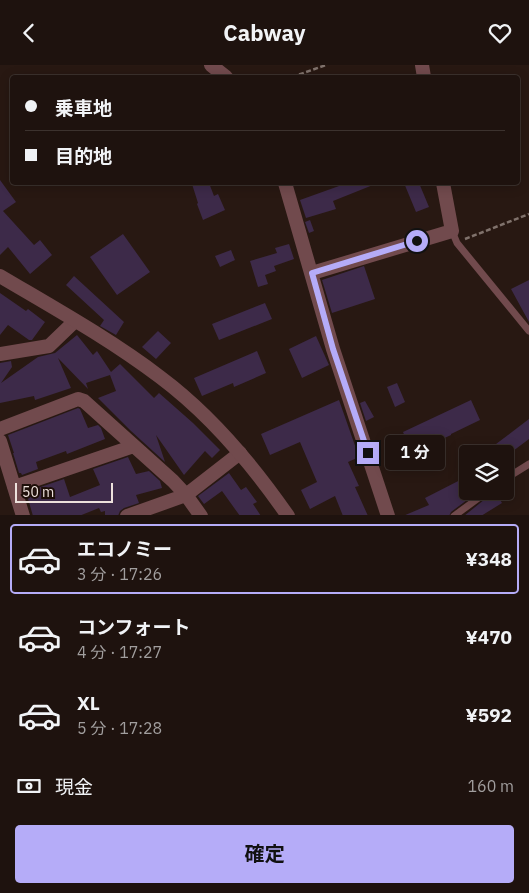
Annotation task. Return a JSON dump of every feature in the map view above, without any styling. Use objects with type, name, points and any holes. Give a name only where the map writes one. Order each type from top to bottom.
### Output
[{"type":"street","points":[[211,65],[224,75]]},
{"type":"street","points":[[286,185],[333,349],[388,515]]},
{"type":"street","points":[[312,273],[454,237],[443,185]]},
{"type":"street","points":[[0,276],[127,353],[161,377],[192,403],[240,453],[269,488],[288,515]]},
{"type":"street","points":[[0,354],[49,346],[75,321]]},
{"type":"street","points":[[0,429],[78,399],[84,401],[186,495],[201,515]]},
{"type":"street","points":[[0,441],[23,515]]},
{"type":"street","points":[[14,487],[134,446]]},
{"type":"street","points":[[127,515],[186,495],[240,453]]},
{"type":"lane","points":[[454,237],[529,331]]},
{"type":"lane","points":[[514,473],[529,464]]},
{"type":"lane","points":[[454,515],[475,500]]},
{"type":"path","points":[[298,75],[326,65]]},
{"type":"path","points":[[454,237],[529,214]]},
{"type":"building","points":[[0,180],[16,202],[3,211],[34,245],[40,240],[52,255],[30,274],[8,247],[0,255]]},
{"type":"building","points":[[192,185],[210,185],[214,196],[218,194],[225,210],[203,220]]},
{"type":"building","points":[[373,185],[333,201],[336,209],[306,218],[300,200],[339,186]]},
{"type":"building","points":[[405,185],[420,185],[429,207],[416,212]]},
{"type":"building","points":[[310,220],[314,231],[309,233],[305,222]]},
{"type":"building","points":[[123,234],[150,272],[117,295],[90,257]]},
{"type":"building","points":[[289,244],[294,259],[274,266],[276,271],[265,275],[268,284],[258,287],[250,261],[277,253],[275,248]]},
{"type":"building","points":[[231,250],[235,260],[220,267],[215,256]]},
{"type":"building","points":[[364,266],[375,299],[332,313],[322,280]]},
{"type":"building","points":[[74,276],[124,322],[116,335],[100,326],[104,320],[66,285]]},
{"type":"building","points":[[529,280],[529,322],[511,289]]},
{"type":"building","points":[[0,293],[26,311],[28,309],[45,322],[32,340],[29,340],[8,325],[0,335]]},
{"type":"building","points":[[265,303],[272,319],[219,340],[212,324]]},
{"type":"building","points":[[158,331],[171,343],[156,359],[142,347]]},
{"type":"building","points":[[77,335],[93,355],[97,351],[111,372],[120,364],[154,398],[159,393],[220,450],[212,458],[205,451],[184,475],[156,435],[165,462],[98,398],[116,391],[110,375],[86,383],[88,389],[58,358],[71,388],[35,400],[34,396],[0,403],[0,363],[11,361],[12,367],[1,383],[38,357],[55,353]]},
{"type":"building","points":[[316,336],[329,365],[302,378],[289,349]]},
{"type":"building","points":[[257,351],[266,373],[234,387],[233,383],[202,396],[194,378]]},
{"type":"building","points":[[397,383],[405,402],[395,407],[387,387]]},
{"type":"building","points":[[339,400],[359,457],[348,462],[359,486],[355,487],[368,515],[343,515],[335,496],[310,509],[301,490],[317,482],[300,442],[270,455],[261,434]]},
{"type":"building","points":[[471,400],[480,420],[412,453],[403,432]]},
{"type":"building","points":[[365,401],[374,417],[366,421],[360,403]]},
{"type":"building","points":[[78,408],[88,428],[98,425],[105,439],[67,454],[66,451],[36,462],[38,469],[22,475],[19,473],[8,435]]},
{"type":"building","points":[[529,419],[529,439],[514,450],[514,445],[496,444]]},
{"type":"building","points":[[128,457],[136,474],[149,471],[160,481],[162,488],[136,495],[139,503],[124,508],[118,515],[105,515],[105,511],[101,512],[99,508],[82,515],[33,515],[26,492],[64,479],[70,497],[100,485],[93,469]]},
{"type":"building","points":[[229,473],[241,490],[246,487],[257,502],[253,504],[260,515],[239,515],[222,491],[204,504],[198,496]]},
{"type":"building","points":[[459,481],[459,500],[467,500],[450,515],[405,515],[429,505],[425,498]]},
{"type":"building","points":[[484,500],[500,500],[502,503],[483,515],[465,515]]},
{"type":"route","points":[[368,453],[333,349],[312,273],[417,241]]}]
